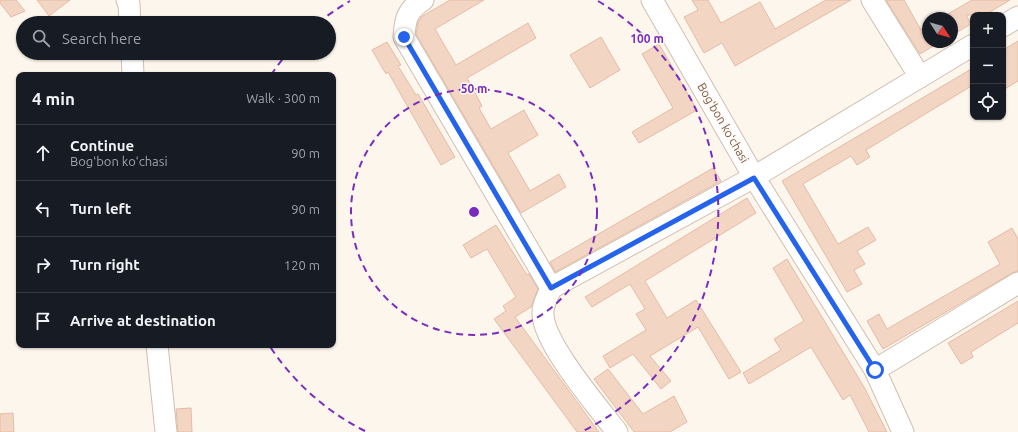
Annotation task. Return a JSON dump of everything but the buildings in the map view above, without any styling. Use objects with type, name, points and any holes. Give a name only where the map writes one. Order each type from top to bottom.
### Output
[{"type":"street","points":[[127,0],[130,4],[130,16]]},
{"type":"street","points":[[423,0],[416,4],[405,18],[404,37],[551,288]]},
{"type":"street","name":"Bogʻbon koʻchasi","points":[[652,0],[754,178],[875,370],[903,432]]},
{"type":"street","points":[[872,0],[920,77]]},
{"type":"street","points":[[1006,24],[1018,17]]},
{"type":"street","points":[[617,432],[559,355],[544,328],[542,312],[551,288],[754,178],[970,46]]},
{"type":"street","points":[[132,60],[133,72]]},
{"type":"street","points":[[875,370],[1018,283]]},
{"type":"street","points":[[157,348],[166,432]]},
{"type":"route","points":[[404,37],[551,288],[754,178],[875,370]]}]
